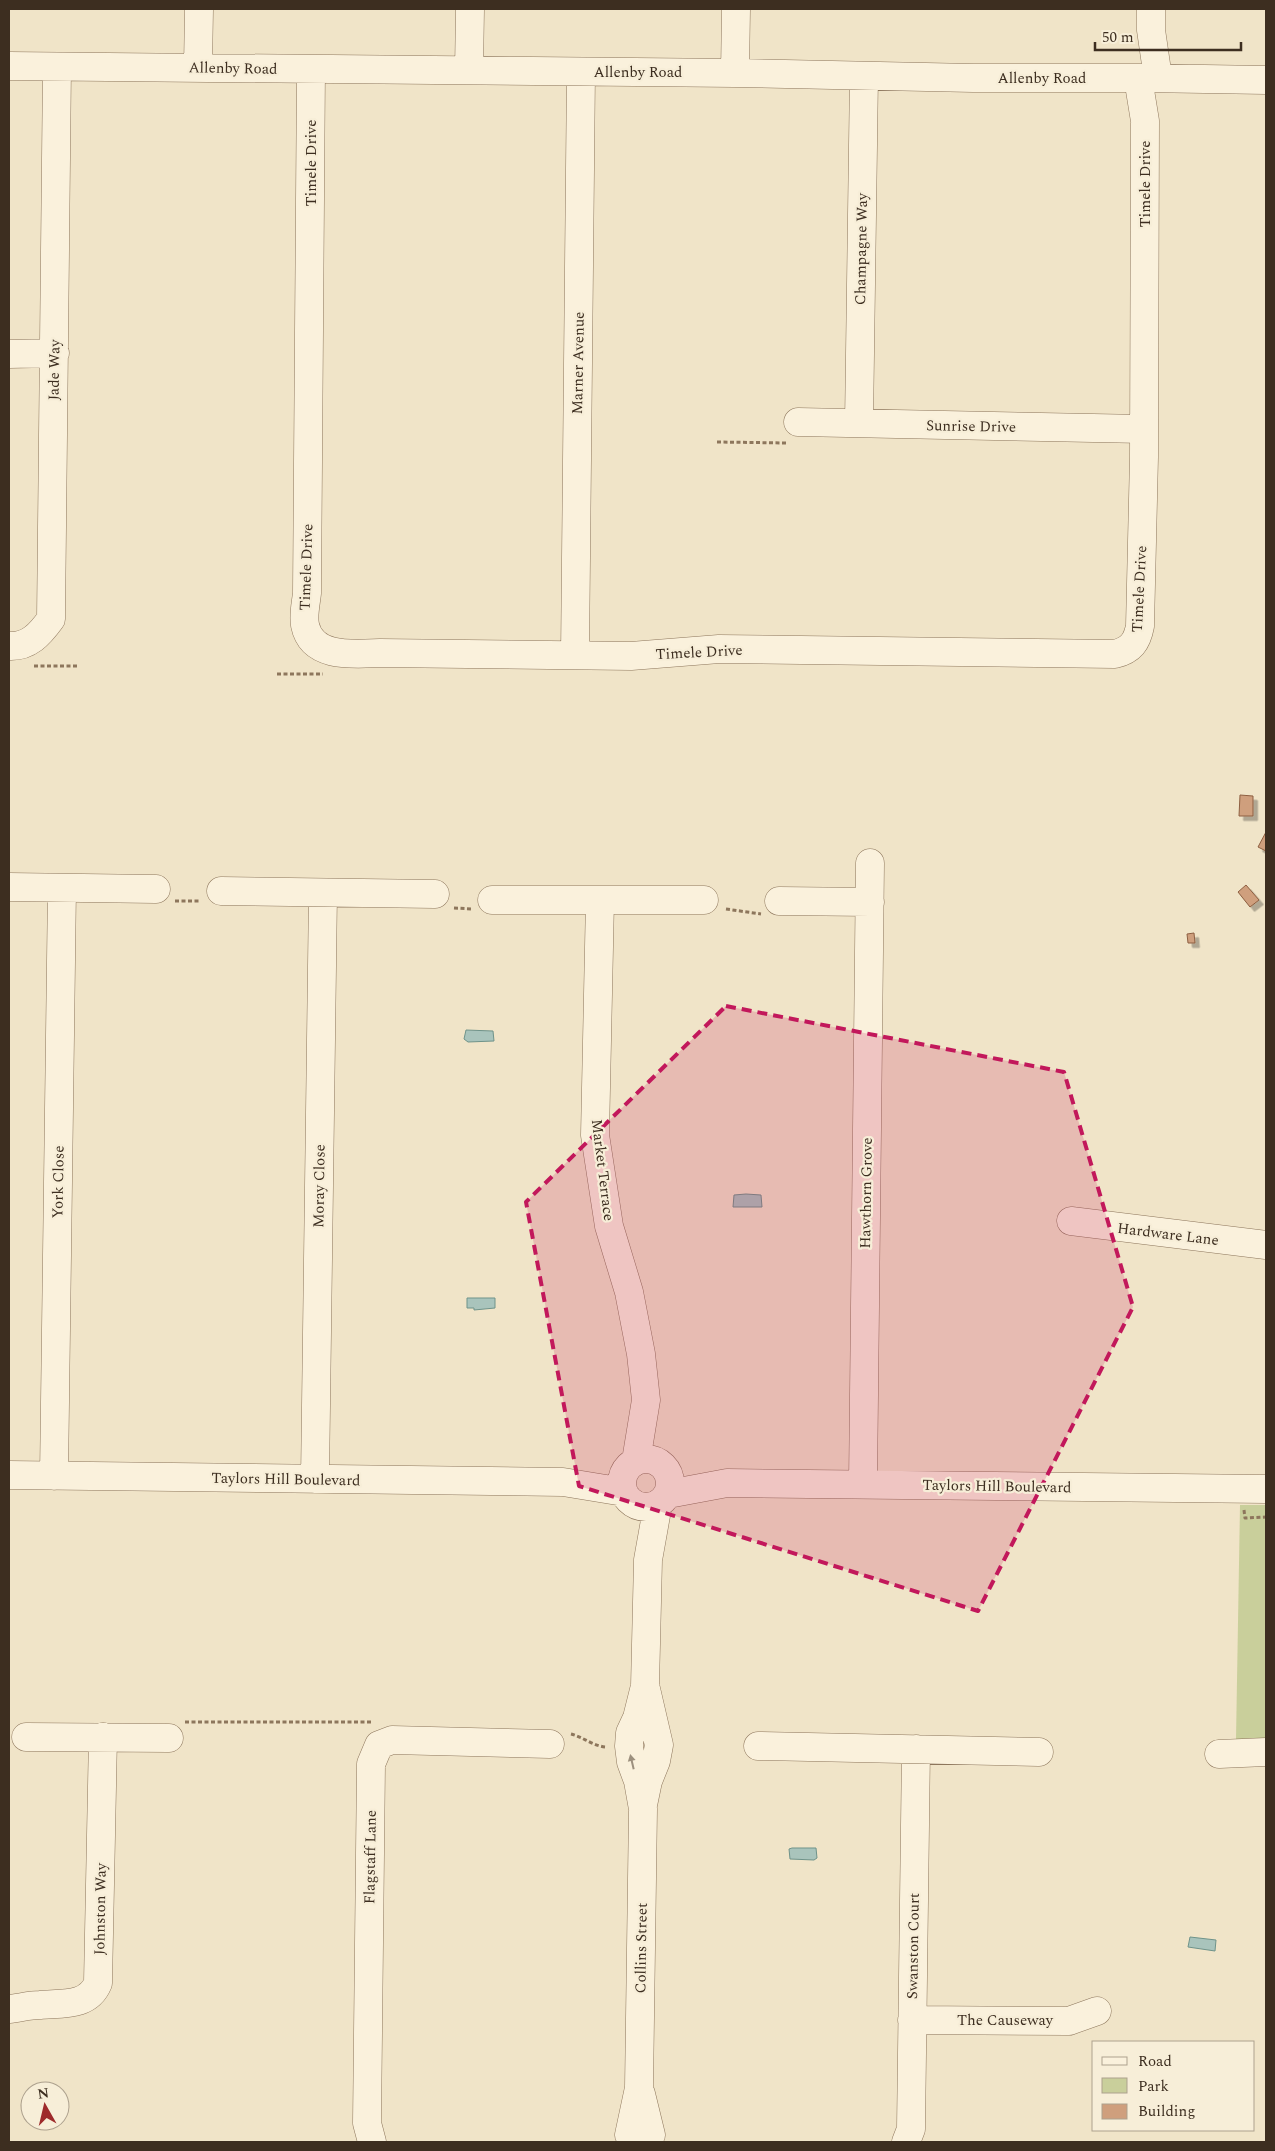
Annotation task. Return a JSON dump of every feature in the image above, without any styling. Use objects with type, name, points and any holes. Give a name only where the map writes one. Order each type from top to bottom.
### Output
[{"type":"street","points":[[198,67],[199,9]]},
{"type":"street","points":[[469,70],[470,9]]},
{"type":"street","points":[[735,73],[736,9]]},
{"type":"street","name":"Timele Drive","points":[[311,69],[307,593],[305,626],[313,641],[327,651],[345,655],[380,653],[631,656],[718,649],[1114,654],[1126,652],[1134,645],[1140,626],[1144,429],[1145,121],[1151,19]]},
{"type":"street","name":"Allenby Road","points":[[9,66],[1266,80]]},
{"type":"street","name":"Jade Way","points":[[18,656],[20,647],[38,636],[51,619],[57,67]]},
{"type":"street","name":"Marner Avenue","points":[[575,655],[581,72]]},
{"type":"street","name":"Champagne Way","points":[[859,423],[864,76]]},
{"type":"street","points":[[9,354],[54,353]]},
{"type":"street","name":"Sunrise Drive","points":[[798,422],[1144,429]]},
{"type":"street","name":"Hawthorn Grove","points":[[863,1484],[870,863]]},
{"type":"street","points":[[9,887],[156,889]]},
{"type":"street","name":"York Close","points":[[54,1476],[62,888]]},
{"type":"street","points":[[221,891],[435,894]]},
{"type":"street","name":"Moray Close","points":[[315,1480],[323,893]]},
{"type":"street","points":[[492,900],[704,900]]},
{"type":"street","name":"Market Terrace","points":[[600,900],[595,1134],[609,1226],[629,1292],[641,1354],[645,1406],[646,1482]]},
{"type":"street","points":[[773,908],[870,902]]},
{"type":"street","name":"Hardware Lane","points":[[1071,1221],[1266,1245]]},
{"type":"street","name":"Taylors Hill Boulevard","points":[[9,1475],[315,1480],[1266,1489]]},
{"type":"street","name":"Collins Street","points":[[643,1809],[638,1781],[631,1762],[629,1746],[630,1733],[637,1718],[645,1686],[648,1560],[646,1482]]},
{"type":"street","name":"Collins Street","points":[[640,2139],[643,1809],[648,1781],[656,1761],[658,1745],[645,1686]]},
{"type":"street","points":[[26,1737],[103,1737],[175,1730]]},
{"type":"street","name":"Johnston Way","points":[[9,2010],[40,2004],[64,2004],[82,2000],[95,1991],[98,1983],[103,1737]]},
{"type":"street","name":"Flagstaff Lane","points":[[372,2142],[367,2124],[367,2084],[371,1764],[376,1751],[379,1745],[392,1740],[556,1737]]},
{"type":"street","points":[[758,1746],[1039,1752]]},
{"type":"street","name":"Swanston Court","points":[[906,2142],[911,2129],[916,1749]]},
{"type":"street","points":[[1219,1754],[1266,1752]]},
{"type":"street","name":"The Causeway","points":[[912,2020],[1069,2020],[1097,2011]]},
{"type":"path","points":[[18,656],[79,666]]},
{"type":"path","points":[[704,900],[704,909],[773,908]]},
{"type":"path","points":[[175,1730],[380,1722]]},
{"type":"path","points":[[556,1737],[581,1736],[601,1747],[629,1746]]},
{"type":"highlighted area","points":[[726,1006],[1064,1072],[1133,1307],[978,1611],[579,1486],[526,1202]]},
{"type":"green space","points":[[1240,1505],[1266,1505],[1266,1743],[1236,1739]]},
{"type":"water","points":[[466,1030],[493,1031],[494,1041],[468,1042],[464,1039]]},
{"type":"water","points":[[734,1195],[761,1195],[762,1207],[733,1207]]},
{"type":"water","points":[[467,1298],[495,1298],[495,1308],[474,1310],[474,1308],[467,1308]]},
{"type":"water","points":[[816,1848],[817,1858],[814,1860],[790,1859],[789,1849]]},
{"type":"water","points":[[1190,1937],[1216,1940],[1215,1951],[1188,1947]]},
{"type":"building","points":[[1240,795],[1253,796],[1253,816],[1239,816]]},
{"type":"building","points":[[1266,832],[1266,851],[1258,847]]},
{"type":"building","points":[[1246,885],[1259,900],[1250,907],[1238,892]]},
{"type":"building","points":[[1194,933],[1195,943],[1188,943],[1187,934]]}]
